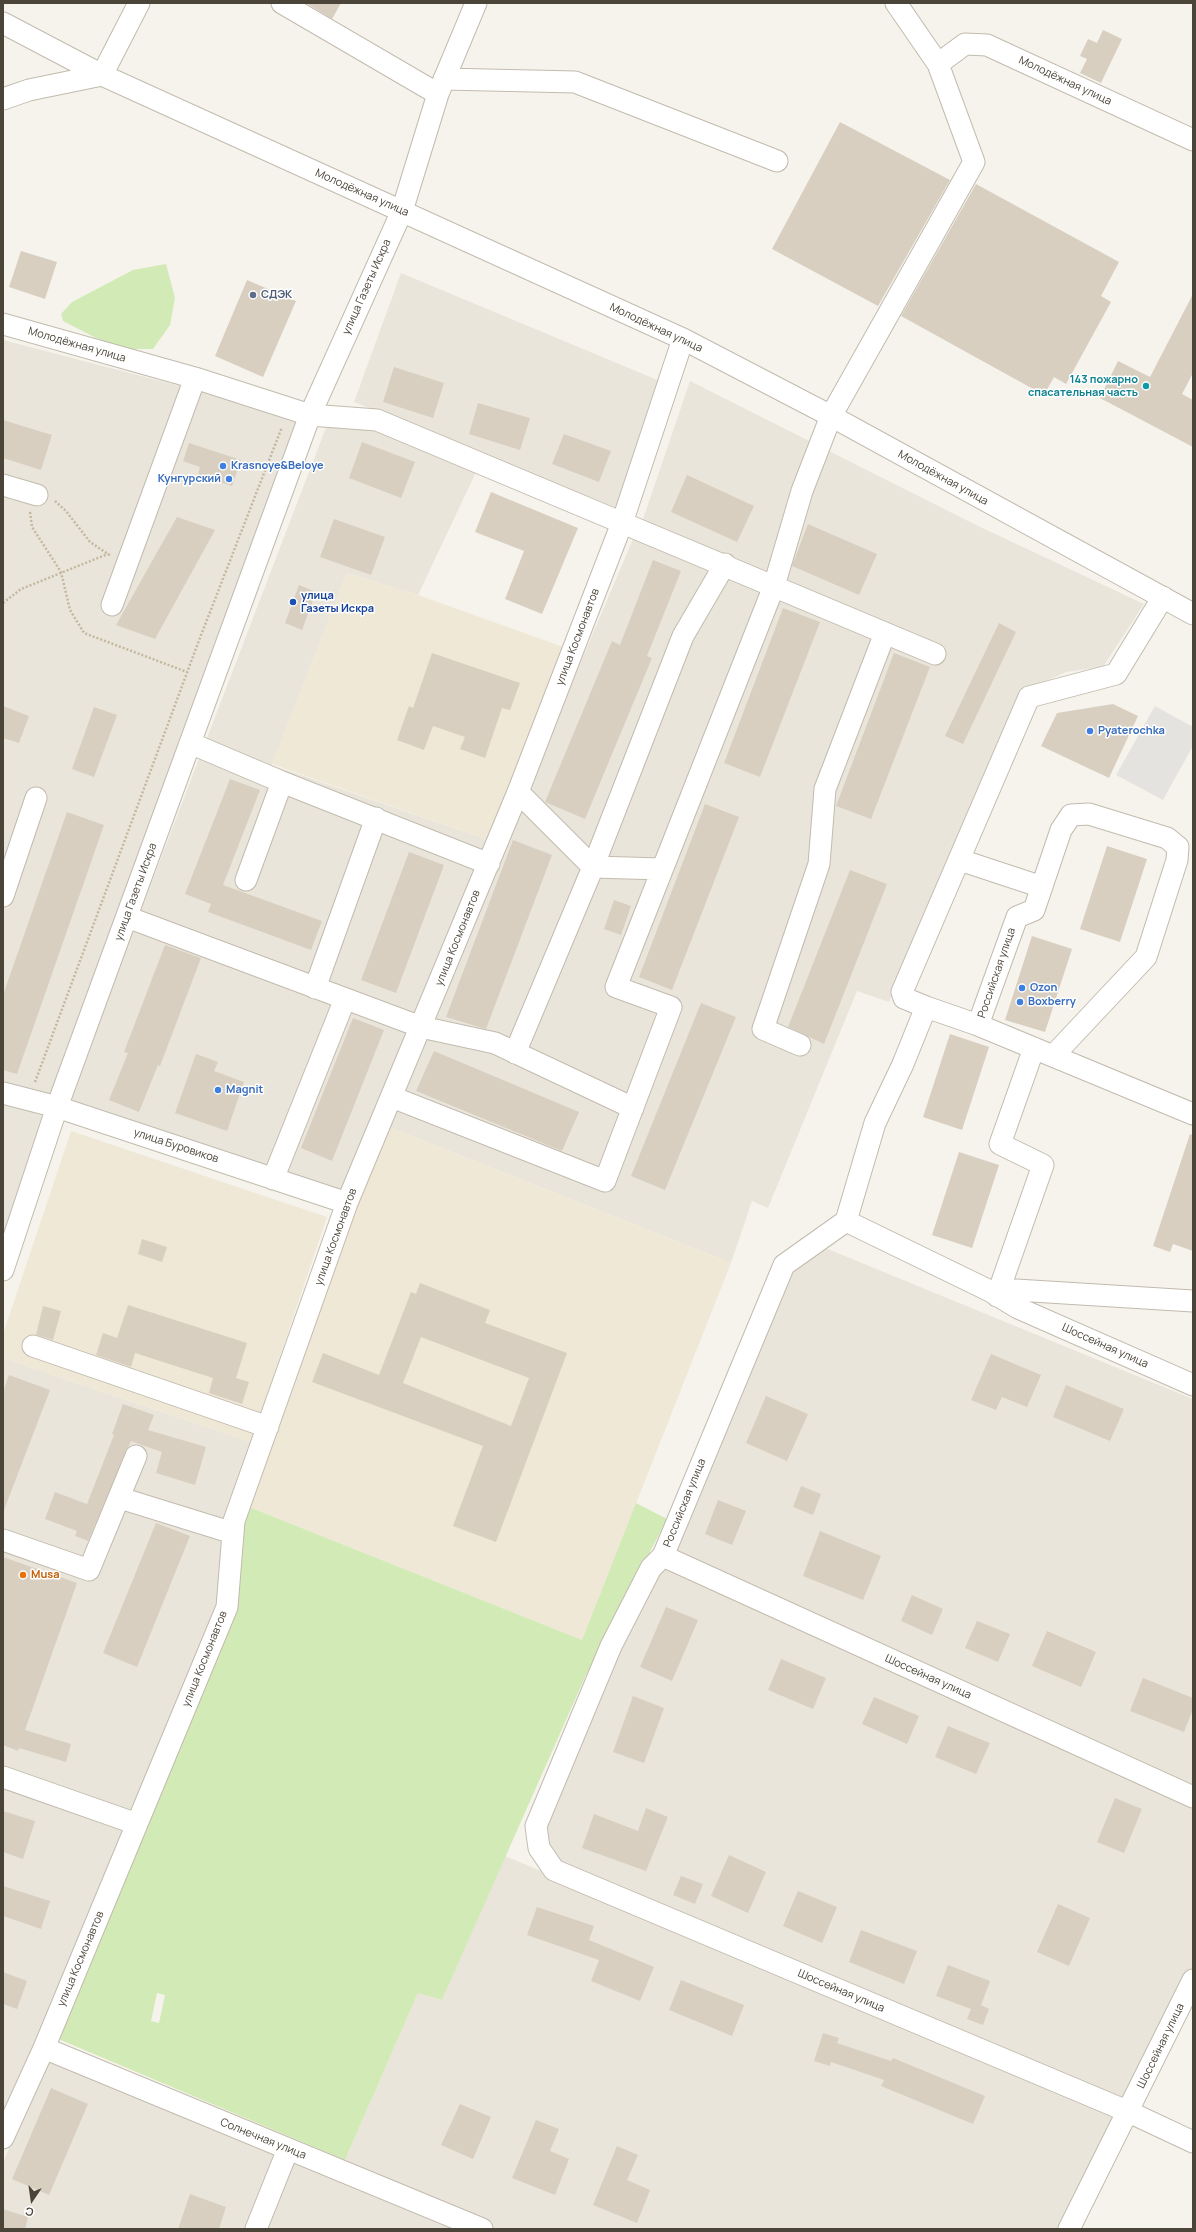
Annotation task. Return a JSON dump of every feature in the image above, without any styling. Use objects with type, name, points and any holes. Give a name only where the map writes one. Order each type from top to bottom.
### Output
[{"type":"street","points":[[3,99],[29,90],[102,75],[139,3]]},
{"type":"street","points":[[282,3],[441,87],[575,82],[777,161]]},
{"type":"street","name":"улица Газеты Искра","points":[[3,1270],[10,1225],[57,1107],[310,415],[402,212],[441,87],[476,3]]},
{"type":"street","points":[[392,1097],[605,1181],[671,1007],[616,987],[774,586],[802,490],[831,416],[974,162],[938,64],[896,3]]},
{"type":"street","name":"Молодёжная улица","points":[[3,23],[102,75],[683,339],[831,416],[1182,604]]},
{"type":"street","name":"Молодёжная улица","points":[[938,64],[964,44],[987,45],[1193,140]]},
{"type":"street","name":"Молодёжная улица","points":[[3,324],[195,378],[310,415],[377,420],[622,523],[725,564],[936,654]]},
{"type":"street","name":"улица Космонавтов","points":[[6,2125],[44,2048],[227,1607],[234,1521],[347,1203],[518,792],[622,523],[683,339]]},
{"type":"street","points":[[112,606],[195,378]]},
{"type":"street","points":[[3,485],[37,495]]},
{"type":"street","points":[[516,1053],[592,867],[683,636],[725,564]]},
{"type":"street","name":"Российская улица","points":[[1053,1056],[1146,958],[1177,860],[1178,847],[1167,838],[1089,814],[1071,815],[1061,830],[1034,910],[1016,917],[978,1026],[904,998],[902,992],[1029,698],[1116,674],[1182,604]]},
{"type":"street","points":[[800,1045],[763,1028],[819,864],[825,789],[885,633]]},
{"type":"street","points":[[190,743],[282,782],[489,864]]},
{"type":"street","points":[[246,880],[282,782]]},
{"type":"street","points":[[518,792],[592,867],[662,870]]},
{"type":"street","points":[[3,896],[36,798]]},
{"type":"street","points":[[315,988],[376,818]]},
{"type":"street","points":[[960,860],[1042,886]]},
{"type":"street","points":[[127,917],[421,1028],[496,1043],[632,1108]]},
{"type":"street","points":[[273,1179],[344,999]]},
{"type":"street","points":[[846,1220],[875,1123],[903,1064],[926,1007]]},
{"type":"street","points":[[978,1026],[1193,1114]]},
{"type":"street","points":[[997,1296],[1043,1165],[1000,1144],[1034,1048]]},
{"type":"street","name":"улица Буровиков","points":[[3,1093],[57,1107],[347,1203]]},
{"type":"street","name":"Российская улица","points":[[554,1870],[539,1848],[536,1826],[611,1646],[651,1568],[663,1556],[784,1265],[846,1220]]},
{"type":"street","name":"Шоссейная улица","points":[[846,1220],[1018,1308],[1193,1385]]},
{"type":"street","points":[[997,1296],[1016,1290],[1193,1301]]},
{"type":"street","points":[[33,1346],[268,1427]]},
{"type":"street","points":[[3,1540],[89,1570],[120,1498],[136,1456]]},
{"type":"street","points":[[120,1498],[233,1533]]},
{"type":"street","name":"Шоссейная улица","points":[[663,1556],[1193,1797]]},
{"type":"street","points":[[3,1778],[137,1824]]},
{"type":"street","name":"Шоссейная улица","points":[[554,1870],[1129,2112]]},
{"type":"street","name":"Шоссейная улица","points":[[1068,2229],[1129,2112],[1193,1980]]},
{"type":"street","name":"Солнечная улица","points":[[44,2048],[482,2229]]},
{"type":"street","points":[[1129,2112],[1193,2142]]},
{"type":"street","points":[[256,2229],[288,2149]]},
{"type":"path","points":[[28,1100],[187,672],[289,408]]},
{"type":"path","points":[[126,566],[90,542],[66,512],[54,500],[37,495],[30,510],[32,527],[60,572],[70,610],[84,633],[187,672]]},
{"type":"path","points":[[3,603],[21,589],[60,572],[108,554]]},
{"type":"shaded area","points":[[401,273],[667,384],[625,511],[354,402]]},
{"type":"shaded area","points":[[3,340],[303,418],[54,1103],[3,1089]]},
{"type":"shaded area","points":[[690,381],[974,524],[1144,604],[1103,667],[1066,672],[1019,693],[889,1002],[857,991],[768,1208],[752,1201],[731,1263],[384,1125],[636,532],[641,525]]},
{"type":"shaded area","points":[[327,425],[375,427],[477,470],[418,595],[347,573],[272,765],[494,842],[345,1198],[67,1103]]},
{"type":"shaded area","points":[[347,573],[418,595],[569,649],[494,842],[272,764]]},
{"type":"shaded area","points":[[1155,706],[1193,727],[1193,746],[1163,800],[1116,775]]},
{"type":"shaded area","points":[[3,1099],[51,1112],[3,1234]]},
{"type":"shaded area","points":[[384,1125],[731,1263],[582,1640],[249,1507],[336,1267]]},
{"type":"shaded area","points":[[71,1131],[327,1217],[251,1442],[3,1358],[3,1334]]},
{"type":"shaded area","points":[[801,1238],[1193,1399],[1193,1794],[668,1554]]},
{"type":"shaded area","points":[[3,1358],[251,1442],[220,1604],[3,2118]]},
{"type":"shaded area","points":[[664,1563],[1193,1801],[1193,1975],[1128,2110],[558,1865],[540,1825],[614,1652]]},
{"type":"shaded area","points":[[505,1856],[1121,2113],[1061,2229],[495,2229],[345,2160],[418,1993],[442,2000]]},
{"type":"shaded area","points":[[46,2057],[281,2152],[250,2229],[3,2229],[3,2163]]},
{"type":"shaded area","points":[[292,2156],[468,2229],[263,2229]]},
{"type":"green space","points":[[166,264],[175,298],[170,325],[153,349],[126,349],[96,338],[63,321],[61,314],[72,302],[133,270]]},
{"type":"green space","points":[[636,1503],[667,1519],[585,1677],[442,2000],[418,1993],[345,2160],[56,2038],[174,1747],[239,1534],[249,1507],[582,1640]],"holes":[[[157,1993],[165,1995],[159,2023],[151,2021]]]},
{"type":"building","points":[[306,3],[341,3],[332,19]]},
{"type":"building","points":[[1103,30],[1122,39],[1101,83],[1080,73],[1087,59],[1080,56],[1088,39],[1097,43]]},
{"type":"building","points":[[840,122],[950,180],[878,306],[772,249]]},
{"type":"building","points":[[976,184],[1119,262],[1101,296],[1111,302],[1066,384],[1054,377],[1044,395],[901,316]]},
{"type":"building","points":[[21,251],[57,262],[45,299],[9,287]]},
{"type":"building","points":[[247,280],[296,301],[263,377],[215,356]]},
{"type":"building","name":"143 пожарно спасательная часть","points":[[1193,294],[1193,373],[1182,394],[1193,400],[1193,447],[1100,398],[1118,361],[1150,377]]},
{"type":"building","points":[[394,367],[444,383],[433,418],[383,402]]},
{"type":"building","points":[[478,403],[530,418],[520,450],[469,434]]},
{"type":"building","points":[[3,420],[52,435],[41,470],[3,458]]},
{"type":"building","points":[[564,434],[611,451],[599,482],[552,464]]},
{"type":"building","points":[[362,442],[415,462],[401,498],[349,478]]},
{"type":"building","points":[[189,443],[241,460],[232,486],[198,475],[200,467],[183,461]]},
{"type":"building","points":[[687,475],[754,506],[737,542],[671,512]]},
{"type":"building","points":[[491,492],[578,528],[542,614],[505,599],[524,551],[475,532]]},
{"type":"building","points":[[177,517],[215,530],[155,639],[116,625]]},
{"type":"building","points":[[334,519],[385,537],[371,575],[320,557]]},
{"type":"building","points":[[808,524],[877,554],[859,595],[792,566]]},
{"type":"building","points":[[653,560],[681,571],[647,656],[652,658],[585,819],[545,802],[612,641],[620,645]]},
{"type":"building","points":[[299,585],[316,592],[302,630],[285,623]]},
{"type":"building","points":[[783,608],[820,622],[760,777],[724,763]]},
{"type":"building","points":[[999,623],[1016,632],[963,744],[945,736]]},
{"type":"building","points":[[432,653],[520,683],[510,710],[502,708],[485,758],[460,749],[465,737],[433,726],[424,750],[397,740],[409,706],[413,708]]},
{"type":"building","points":[[894,653],[930,667],[871,819],[836,806]]},
{"type":"building","name":"Pyaterochka","points":[[1113,704],[1138,716],[1109,778],[1041,746],[1057,713]]},
{"type":"building","points":[[3,706],[29,716],[19,743],[3,738]]},
{"type":"building","points":[[94,707],[117,715],[94,777],[72,769]]},
{"type":"building","points":[[230,779],[260,790],[223,885],[322,921],[311,950],[208,912],[211,904],[185,894]]},
{"type":"building","points":[[705,804],[739,817],[672,990],[639,977]]},
{"type":"building","points":[[67,812],[104,825],[17,1074],[3,1070],[3,995]]},
{"type":"building","points":[[513,840],[552,855],[486,1029],[446,1017]]},
{"type":"building","points":[[1107,846],[1147,859],[1120,942],[1080,929]]},
{"type":"building","points":[[409,852],[444,865],[396,993],[361,980]]},
{"type":"building","points":[[850,870],[887,884],[824,1044],[788,1027]]},
{"type":"building","points":[[614,900],[631,906],[621,935],[604,929]]},
{"type":"building","points":[[1032,936],[1072,949],[1045,1032],[1005,1020]]},
{"type":"building","points":[[165,945],[201,958],[160,1066],[158,1065],[139,1112],[109,1100],[128,1053],[124,1052]]},
{"type":"building","points":[[701,1003],[736,1017],[665,1190],[631,1176]]},
{"type":"building","points":[[353,1018],[384,1030],[332,1161],[301,1148]]},
{"type":"building","points":[[950,1034],[989,1047],[962,1130],[923,1117]]},
{"type":"building","points":[[434,1051],[579,1112],[562,1151],[416,1091]]},
{"type":"building","points":[[196,1054],[218,1062],[214,1071],[244,1082],[227,1131],[175,1113]]},
{"type":"building","points":[[1190,1134],[1193,1135],[1193,1251],[1173,1244],[1170,1252],[1153,1246]]},
{"type":"building","points":[[959,1152],[999,1165],[972,1248],[932,1235]]},
{"type":"building","points":[[142,1239],[167,1247],[162,1262],[138,1254]]},
{"type":"building","points":[[420,1283],[490,1310],[485,1323],[567,1353],[496,1542],[453,1526],[483,1446],[312,1382],[323,1353],[379,1375],[411,1292],[416,1294]],"holes":[[[421,1337],[529,1378],[511,1426],[403,1383]]]},
{"type":"building","points":[[128,1305],[247,1343],[236,1378],[249,1382],[242,1404],[209,1393],[213,1378],[135,1353],[131,1367],[96,1355],[103,1333],[117,1338]]},
{"type":"building","points":[[43,1306],[61,1311],[53,1340],[36,1335]]},
{"type":"building","points":[[991,1354],[1041,1375],[1027,1407],[1002,1397],[996,1410],[971,1400]]},
{"type":"building","points":[[9,1375],[50,1390],[4,1510],[3,1392]]},
{"type":"building","points":[[1066,1385],[1124,1409],[1110,1441],[1053,1417]]},
{"type":"building","points":[[766,1396],[808,1414],[787,1461],[746,1443]]},
{"type":"building","points":[[123,1404],[154,1415],[148,1430],[206,1447],[195,1485],[156,1473],[162,1452],[131,1441],[88,1541],[75,1536],[77,1531],[45,1519],[55,1492],[87,1504],[114,1435],[112,1434]]},
{"type":"building","points":[[801,1486],[821,1494],[813,1515],[793,1507]]},
{"type":"building","points":[[718,1500],[746,1511],[732,1545],[705,1534]]},
{"type":"building","points":[[156,1523],[190,1536],[137,1667],[103,1653]]},
{"type":"building","points":[[820,1531],[881,1556],[863,1600],[803,1576]]},
{"type":"building","points":[[3,1557],[77,1583],[25,1730],[71,1744],[66,1762],[19,1748],[18,1751],[3,1745]]},
{"type":"building","points":[[912,1595],[943,1609],[932,1635],[901,1621]]},
{"type":"building","points":[[666,1607],[698,1620],[672,1681],[640,1667]]},
{"type":"building","points":[[977,1621],[1010,1634],[998,1662],[965,1648]]},
{"type":"building","points":[[1047,1631],[1096,1652],[1081,1687],[1032,1666]]},
{"type":"building","points":[[781,1659],[826,1678],[813,1709],[768,1690]]},
{"type":"building","points":[[1143,1678],[1193,1698],[1193,1709],[1184,1732],[1130,1711]]},
{"type":"building","points":[[633,1696],[664,1708],[644,1763],[613,1752]]},
{"type":"building","points":[[874,1697],[919,1716],[907,1744],[862,1724]]},
{"type":"building","points":[[948,1726],[990,1743],[976,1774],[935,1757]]},
{"type":"building","points":[[1115,1798],[1142,1809],[1124,1853],[1097,1842]]},
{"type":"building","points":[[646,1808],[668,1817],[646,1871],[582,1848],[594,1814],[638,1831]]},
{"type":"building","points":[[3,1811],[35,1821],[23,1859],[3,1852]]},
{"type":"building","points":[[729,1855],[766,1872],[748,1913],[711,1896]]},
{"type":"building","points":[[681,1876],[703,1884],[695,1904],[673,1895]]},
{"type":"building","points":[[3,1886],[50,1901],[41,1929],[3,1916]]},
{"type":"building","points":[[798,1891],[837,1907],[822,1943],[783,1926]]},
{"type":"building","points":[[1058,1904],[1090,1918],[1069,1966],[1037,1952]]},
{"type":"building","points":[[537,1907],[594,1926],[589,1940],[654,1967],[640,2001],[591,1981],[599,1960],[527,1935]]},
{"type":"building","points":[[861,1930],[917,1951],[904,1984],[849,1962]]},
{"type":"building","points":[[948,1965],[990,1981],[981,2005],[989,2009],[983,2025],[967,2019],[971,2009],[936,1996]]},
{"type":"building","points":[[3,1972],[27,1981],[17,2009],[3,2004]]},
{"type":"building","points":[[681,1980],[744,2005],[732,2036],[669,2010]]},
{"type":"building","points":[[823,2033],[839,2038],[837,2043],[891,2061],[893,2058],[985,2096],[973,2124],[881,2086],[884,2080],[831,2062],[830,2066],[814,2061]]},
{"type":"building","points":[[51,2088],[88,2104],[49,2195],[12,2179]]},
{"type":"building","points":[[460,2104],[491,2117],[473,2159],[441,2145]]},
{"type":"building","points":[[536,2120],[559,2129],[550,2151],[569,2159],[555,2195],[512,2178]]},
{"type":"building","points":[[617,2146],[638,2155],[627,2180],[650,2190],[637,2223],[593,2205]]},
{"type":"building","points":[[190,2194],[226,2207],[219,2229],[178,2229]]},
{"type":"building","points":[[3,2209],[28,2217],[25,2229],[3,2229]]},
{"type":"place","name":"СДЭК","points":[[253,295]]},
{"type":"place","name":"143 пожарно спасательная часть","points":[[1146,386]]},
{"type":"place","name":"Krasnoye&Beloye","points":[[223,466]]},
{"type":"place","name":"Кунгурский","points":[[229,479]]},
{"type":"place","name":"улица Газеты Искра","points":[[293,602]]},
{"type":"place","name":"Pyaterochka","points":[[1090,731]]},
{"type":"place","name":"Ozon","points":[[1022,988]]},
{"type":"place","name":"Boxberry","points":[[1020,1002]]},
{"type":"place","name":"Magnit","points":[[218,1090]]},
{"type":"place","name":"Musa","points":[[23,1575]]}]
